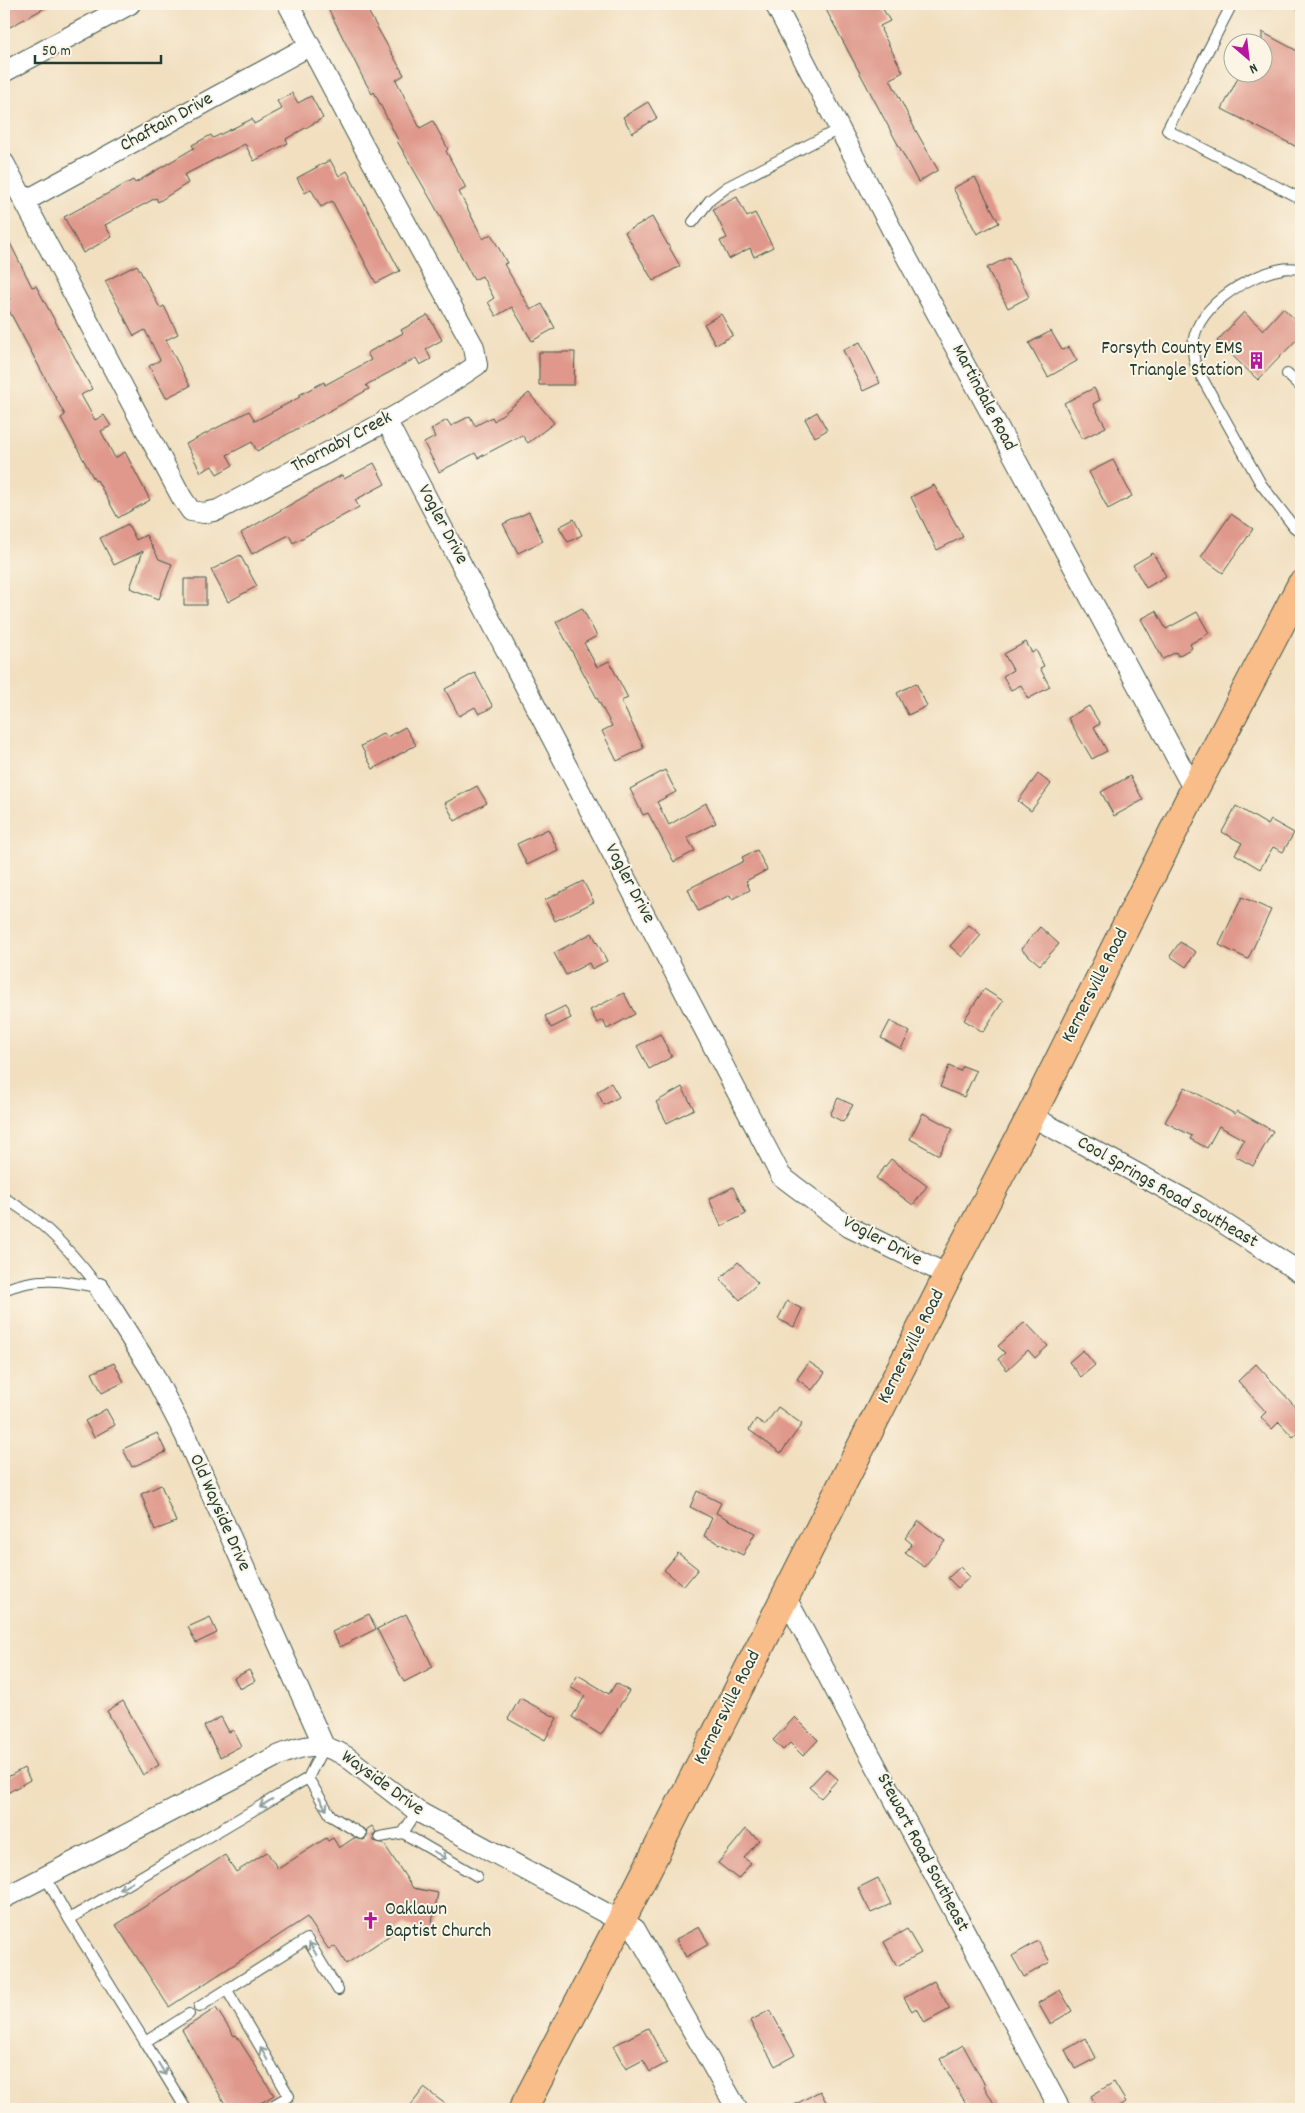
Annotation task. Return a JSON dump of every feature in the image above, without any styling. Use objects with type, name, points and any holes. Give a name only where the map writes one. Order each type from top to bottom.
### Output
[{"type":"main road","name":"Kernersville Road","points":[[523,2109],[621,1921],[1031,1116],[1194,790],[1301,585]]},
{"type":"street","points":[[4,72],[130,4]]},
{"type":"street","name":"Thornaby Creek","points":[[4,163],[182,498],[191,511],[204,513],[218,510],[386,420],[456,379],[476,365],[474,347],[309,46],[288,4]]},
{"type":"street","name":"Martindale Road","points":[[775,4],[902,249],[1194,790]]},
{"type":"street","name":"Chaftain Drive","points":[[25,201],[309,46]]},
{"type":"street","name":"Vogler Drive","points":[[386,420],[781,1176],[849,1228],[948,1276]]},
{"type":"street","name":"Cool Springs Road Southeast","points":[[1031,1116],[1197,1206],[1301,1273]]},
{"type":"street","name":"Old Wayside Drive","points":[[98,1288],[153,1373],[185,1435],[324,1746]]},
{"type":"street","name":"Stewart Road Southeast","points":[[785,1596],[1060,2109]]},
{"type":"street","name":"Wayside Drive","points":[[4,1898],[275,1757],[294,1749],[314,1745],[324,1746],[348,1757],[417,1811],[635,1929],[737,2109]]},
{"type":"lane","points":[[1232,4],[1167,130],[1301,199]]},
{"type":"lane","points":[[693,222],[710,200],[727,187],[840,129]]},
{"type":"lane","points":[[1301,269],[1283,268],[1262,274],[1224,295],[1208,312],[1197,328],[1193,349],[1197,369],[1261,484],[1294,527],[1301,532]]},
{"type":"lane","points":[[1287,374],[1301,387]]},
{"type":"lane","points":[[4,1198],[20,1207],[62,1243],[98,1288]]},
{"type":"lane","points":[[4,1290],[29,1282],[49,1279],[76,1282],[98,1288]]},
{"type":"lane","points":[[69,1919],[308,1778],[324,1746]]},
{"type":"lane","points":[[308,1778],[330,1816],[361,1834]]},
{"type":"lane","points":[[402,1833],[417,1811]]},
{"type":"lane","points":[[380,1838],[402,1833],[478,1876]]},
{"type":"lane","points":[[45,1876],[69,1919],[186,2109]]},
{"type":"lane","points":[[199,2007],[307,1939],[338,1990]]},
{"type":"lane","points":[[227,1990],[289,2096],[267,2109]]},
{"type":"lane","points":[[145,2042],[189,2014]]},
{"type":"building","points":[[4,4],[52,4],[10,27],[4,15]]},
{"type":"building","points":[[326,4],[364,4],[404,75],[396,80],[420,128],[433,121],[448,149],[446,151],[466,188],[459,192],[483,239],[491,234],[507,263],[504,264],[531,310],[542,304],[555,328],[532,341],[512,307],[496,316],[488,302],[494,298],[482,276],[474,280],[397,141],[374,92],[372,94],[363,78]]},
{"type":"building","points":[[823,4],[880,4],[890,21],[880,26],[881,30],[903,72],[890,79],[938,170],[918,182]]},
{"type":"building","points":[[1272,37],[1301,53],[1301,149],[1222,109],[1236,82],[1272,82]]},
{"type":"building","points":[[292,93],[298,103],[311,96],[323,118],[286,139],[288,143],[254,161],[245,144],[184,175],[188,183],[158,202],[156,198],[105,225],[112,237],[83,253],[64,217],[133,180],[135,183],[194,148],[192,145],[211,135],[213,138],[252,119],[254,124],[282,109],[277,101]]},
{"type":"building","points":[[648,102],[657,118],[632,133],[623,117]]},
{"type":"building","points":[[330,160],[339,176],[347,171],[400,271],[376,283],[332,201],[321,207],[311,189],[305,193],[297,178]]},
{"type":"building","points":[[975,177],[999,223],[977,234],[953,188]]},
{"type":"building","points":[[737,197],[747,217],[755,213],[773,247],[754,257],[750,248],[729,259],[720,241],[727,238],[713,209]]},
{"type":"building","points":[[652,217],[680,266],[653,281],[625,232]]},
{"type":"building","points":[[4,231],[32,287],[36,286],[92,389],[81,395],[95,420],[104,415],[111,426],[101,431],[115,458],[125,452],[150,500],[118,518],[97,480],[95,481],[61,418],[65,415],[5,303],[10,300],[4,287]]},
{"type":"building","points":[[1009,257],[1029,297],[1008,308],[987,268]]},
{"type":"building","points":[[137,265],[160,308],[164,306],[178,334],[166,340],[190,386],[166,398],[149,366],[160,360],[145,330],[134,336],[105,281]]},
{"type":"building","name":"Forsyth County EMS Triangle Station","points":[[1283,308],[1301,325],[1301,335],[1258,380],[1217,341],[1244,312],[1263,330]]},
{"type":"building","points":[[721,314],[733,335],[716,345],[704,324]]},
{"type":"building","points":[[428,315],[442,340],[426,349],[431,359],[420,365],[416,358],[366,385],[369,389],[257,451],[252,442],[227,455],[233,465],[217,474],[212,466],[201,472],[186,444],[249,411],[255,421],[324,382],[325,385],[371,360],[367,353],[403,333],[401,330]]},
{"type":"building","points":[[1051,331],[1062,350],[1069,347],[1077,361],[1048,377],[1029,343]]},
{"type":"building","points":[[860,342],[880,383],[863,391],[843,350]]},
{"type":"building","points":[[539,352],[575,352],[574,385],[539,385]]},
{"type":"building","points":[[1094,388],[1100,400],[1093,404],[1106,427],[1082,439],[1064,403]]},
{"type":"building","points":[[529,393],[554,423],[528,443],[522,435],[478,458],[475,453],[439,472],[424,443],[435,437],[431,429],[447,420],[451,426],[470,416],[475,426],[492,417],[494,421]]},
{"type":"building","points":[[817,412],[827,430],[815,437],[805,419]]},
{"type":"building","points":[[1113,460],[1132,496],[1108,509],[1089,472]]},
{"type":"building","points":[[374,463],[385,484],[355,500],[359,507],[293,543],[289,535],[252,554],[241,533],[342,475],[344,479]]},
{"type":"building","points":[[934,485],[963,537],[937,550],[911,497]]},
{"type":"building","points":[[529,512],[543,541],[518,553],[503,524]]},
{"type":"building","points":[[1231,514],[1253,529],[1223,573],[1201,557]]},
{"type":"building","points":[[574,519],[582,535],[568,542],[559,527]]},
{"type":"building","points":[[128,524],[136,540],[146,535],[159,559],[172,564],[159,599],[130,588],[143,551],[114,565],[100,538]]},
{"type":"building","points":[[1153,553],[1166,576],[1146,588],[1133,565]]},
{"type":"building","points":[[240,555],[257,586],[228,602],[211,570]]},
{"type":"building","points":[[184,579],[206,579],[206,605],[184,605]]},
{"type":"building","points":[[582,608],[597,636],[584,643],[597,667],[609,661],[628,698],[621,701],[644,748],[617,761],[602,731],[612,726],[556,622]]},
{"type":"building","points":[[1156,611],[1166,629],[1197,612],[1209,633],[1190,644],[1192,648],[1178,656],[1176,652],[1163,659],[1141,619]]},
{"type":"building","points":[[1026,642],[1032,653],[1036,650],[1044,666],[1040,668],[1050,687],[1028,699],[1021,685],[1011,690],[1003,676],[1013,670],[1004,654]]},
{"type":"building","points":[[475,673],[493,707],[479,714],[475,707],[459,716],[445,689]]},
{"type":"building","points":[[916,683],[927,706],[908,715],[897,693]]},
{"type":"building","points":[[1089,706],[1100,724],[1094,727],[1107,751],[1092,759],[1068,718]]},
{"type":"building","points":[[405,727],[416,745],[373,769],[361,746],[384,733],[387,737]]},
{"type":"building","points":[[665,770],[676,792],[657,802],[669,825],[706,803],[716,823],[687,837],[695,851],[674,862],[648,813],[643,815],[630,789]]},
{"type":"building","points":[[1038,774],[1051,784],[1031,811],[1018,801]]},
{"type":"building","points":[[1130,776],[1143,800],[1114,816],[1101,792]]},
{"type":"building","points":[[477,786],[487,803],[455,821],[445,803]]},
{"type":"building","points":[[1236,806],[1268,825],[1271,820],[1294,833],[1283,852],[1273,847],[1260,869],[1235,854],[1242,843],[1222,832]]},
{"type":"building","points":[[548,829],[558,850],[527,865],[517,844]]},
{"type":"building","points":[[757,850],[767,870],[746,881],[750,890],[732,899],[730,895],[698,911],[688,889],[744,861],[742,857]]},
{"type":"building","points":[[583,881],[594,902],[555,921],[545,900]]},
{"type":"building","points":[[1242,897],[1271,910],[1248,959],[1219,945]]},
{"type":"building","points":[[969,925],[981,935],[962,957],[950,946]]},
{"type":"building","points":[[1040,927],[1059,944],[1040,965],[1021,949]]},
{"type":"building","points":[[592,933],[607,961],[592,969],[589,963],[566,975],[554,953]]},
{"type":"building","points":[[1180,942],[1196,952],[1186,967],[1170,956]]},
{"type":"building","points":[[984,989],[1003,1001],[983,1032],[964,1020]]},
{"type":"building","points":[[624,993],[635,1014],[607,1029],[603,1020],[597,1023],[590,1010]]},
{"type":"building","points":[[565,1006],[571,1018],[551,1028],[545,1016]]},
{"type":"building","points":[[890,1021],[910,1032],[901,1049],[881,1038]]},
{"type":"building","points":[[660,1034],[672,1057],[649,1069],[637,1046]]},
{"type":"building","points":[[949,1066],[960,1071],[963,1066],[976,1071],[964,1097],[940,1087]]},
{"type":"building","points":[[611,1083],[619,1097],[604,1105],[597,1092]]},
{"type":"building","points":[[682,1087],[694,1109],[667,1123],[656,1102]]},
{"type":"building","points":[[1185,1087],[1235,1114],[1237,1111],[1273,1131],[1253,1166],[1235,1156],[1244,1140],[1219,1126],[1207,1148],[1190,1139],[1192,1136],[1165,1122]]},
{"type":"building","points":[[838,1098],[853,1105],[843,1122],[830,1115]]},
{"type":"building","points":[[923,1113],[953,1129],[939,1155],[910,1139]]},
{"type":"building","points":[[891,1159],[927,1186],[913,1205],[876,1178]]},
{"type":"building","points":[[733,1187],[746,1214],[721,1226],[709,1199]]},
{"type":"building","points":[[738,1262],[758,1283],[740,1300],[720,1279]]},
{"type":"building","points":[[787,1301],[802,1309],[794,1327],[778,1319]]},
{"type":"building","points":[[1025,1322],[1048,1346],[1035,1358],[1028,1350],[1007,1370],[998,1359],[1005,1353],[998,1346]]},
{"type":"building","points":[[1083,1350],[1095,1365],[1081,1377],[1069,1362]]},
{"type":"building","points":[[809,1362],[825,1373],[812,1390],[797,1379]]},
{"type":"building","points":[[114,1363],[124,1382],[102,1393],[92,1373]]},
{"type":"building","points":[[1256,1364],[1301,1413],[1301,1430],[1293,1437],[1279,1422],[1272,1429],[1261,1417],[1266,1412],[1238,1381]]},
{"type":"building","points":[[778,1407],[802,1424],[781,1453],[749,1430],[756,1419],[765,1425]]},
{"type":"building","points":[[106,1409],[115,1425],[94,1437],[85,1421]]},
{"type":"building","points":[[157,1433],[166,1452],[132,1467],[123,1449]]},
{"type":"building","points":[[161,1485],[176,1522],[155,1530],[141,1494]]},
{"type":"building","points":[[697,1491],[721,1503],[716,1513],[755,1533],[743,1555],[704,1536],[712,1518],[690,1507]]},
{"type":"building","points":[[919,1521],[945,1541],[924,1567],[905,1553],[912,1544],[905,1538]]},
{"type":"building","points":[[678,1553],[698,1569],[684,1586],[664,1570]]},
{"type":"building","points":[[960,1567],[970,1577],[958,1588],[948,1578]]},
{"type":"building","points":[[369,1614],[376,1629],[340,1647],[332,1632]]},
{"type":"building","points":[[406,1614],[433,1667],[404,1682],[377,1629]]},
{"type":"building","points":[[210,1617],[217,1633],[196,1643],[188,1627]]},
{"type":"building","points":[[249,1670],[255,1681],[240,1689],[234,1678]]},
{"type":"building","points":[[578,1675],[609,1694],[616,1683],[629,1691],[601,1735],[572,1717],[585,1696],[570,1687]]},
{"type":"building","points":[[520,1698],[557,1718],[545,1740],[508,1719]]},
{"type":"building","points":[[123,1701],[159,1765],[143,1775],[107,1711]]},
{"type":"building","points":[[221,1717],[229,1732],[233,1730],[241,1746],[220,1757],[204,1726]]},
{"type":"building","points":[[795,1717],[818,1740],[803,1756],[790,1743],[783,1750],[773,1740]]},
{"type":"building","points":[[24,1768],[30,1780],[4,1795],[4,1779]]},
{"type":"building","points":[[826,1769],[838,1779],[821,1798],[809,1787]]},
{"type":"building","name":"Oaklawn Baptist Church","points":[[372,1826],[376,1832],[373,1835],[374,1841],[384,1844],[413,1888],[438,1893],[430,1932],[404,1926],[346,1964],[335,1946],[329,1950],[307,1917],[169,2007],[116,1925],[225,1855],[236,1872],[267,1852],[278,1869],[326,1838],[328,1841],[333,1838],[339,1848],[354,1838],[364,1840],[368,1835],[366,1830]]},
{"type":"building","points":[[746,1829],[759,1840],[744,1858],[751,1863],[738,1879],[718,1863]]},
{"type":"building","points":[[878,1878],[891,1904],[871,1913],[858,1888]]},
{"type":"building","points":[[699,1927],[709,1944],[686,1957],[676,1939]]},
{"type":"building","points":[[907,1929],[921,1953],[897,1966],[884,1942]]},
{"type":"building","points":[[1038,1941],[1050,1962],[1024,1977],[1012,1956]]},
{"type":"building","points":[[934,1981],[950,2009],[924,2023],[916,2008],[912,2011],[904,1998]]},
{"type":"building","points":[[1060,1990],[1072,2011],[1050,2024],[1038,2003]]},
{"type":"building","points":[[216,2008],[234,2036],[236,2035],[274,2095],[251,2109],[228,2109],[182,2030]]},
{"type":"building","points":[[770,2010],[795,2055],[775,2066],[750,2021]]},
{"type":"building","points":[[648,2028],[667,2063],[650,2072],[643,2060],[626,2069],[613,2046]]},
{"type":"building","points":[[1086,2038],[1096,2058],[1075,2069],[1065,2050]]},
{"type":"building","points":[[963,2045],[997,2109],[969,2109],[940,2059]]},
{"type":"building","points":[[1114,2082],[1126,2102],[1115,2109],[1098,2109],[1091,2096]]},
{"type":"building","points":[[424,2088],[452,2109],[408,2109]]},
{"type":"building","points":[[820,2091],[830,2109],[787,2109]]},
{"type":"place","name":"Forsyth County EMS Triangle Station","points":[[1257,360]]},
{"type":"place","name":"Oaklawn Baptist Church","points":[[371,1921]]}]
